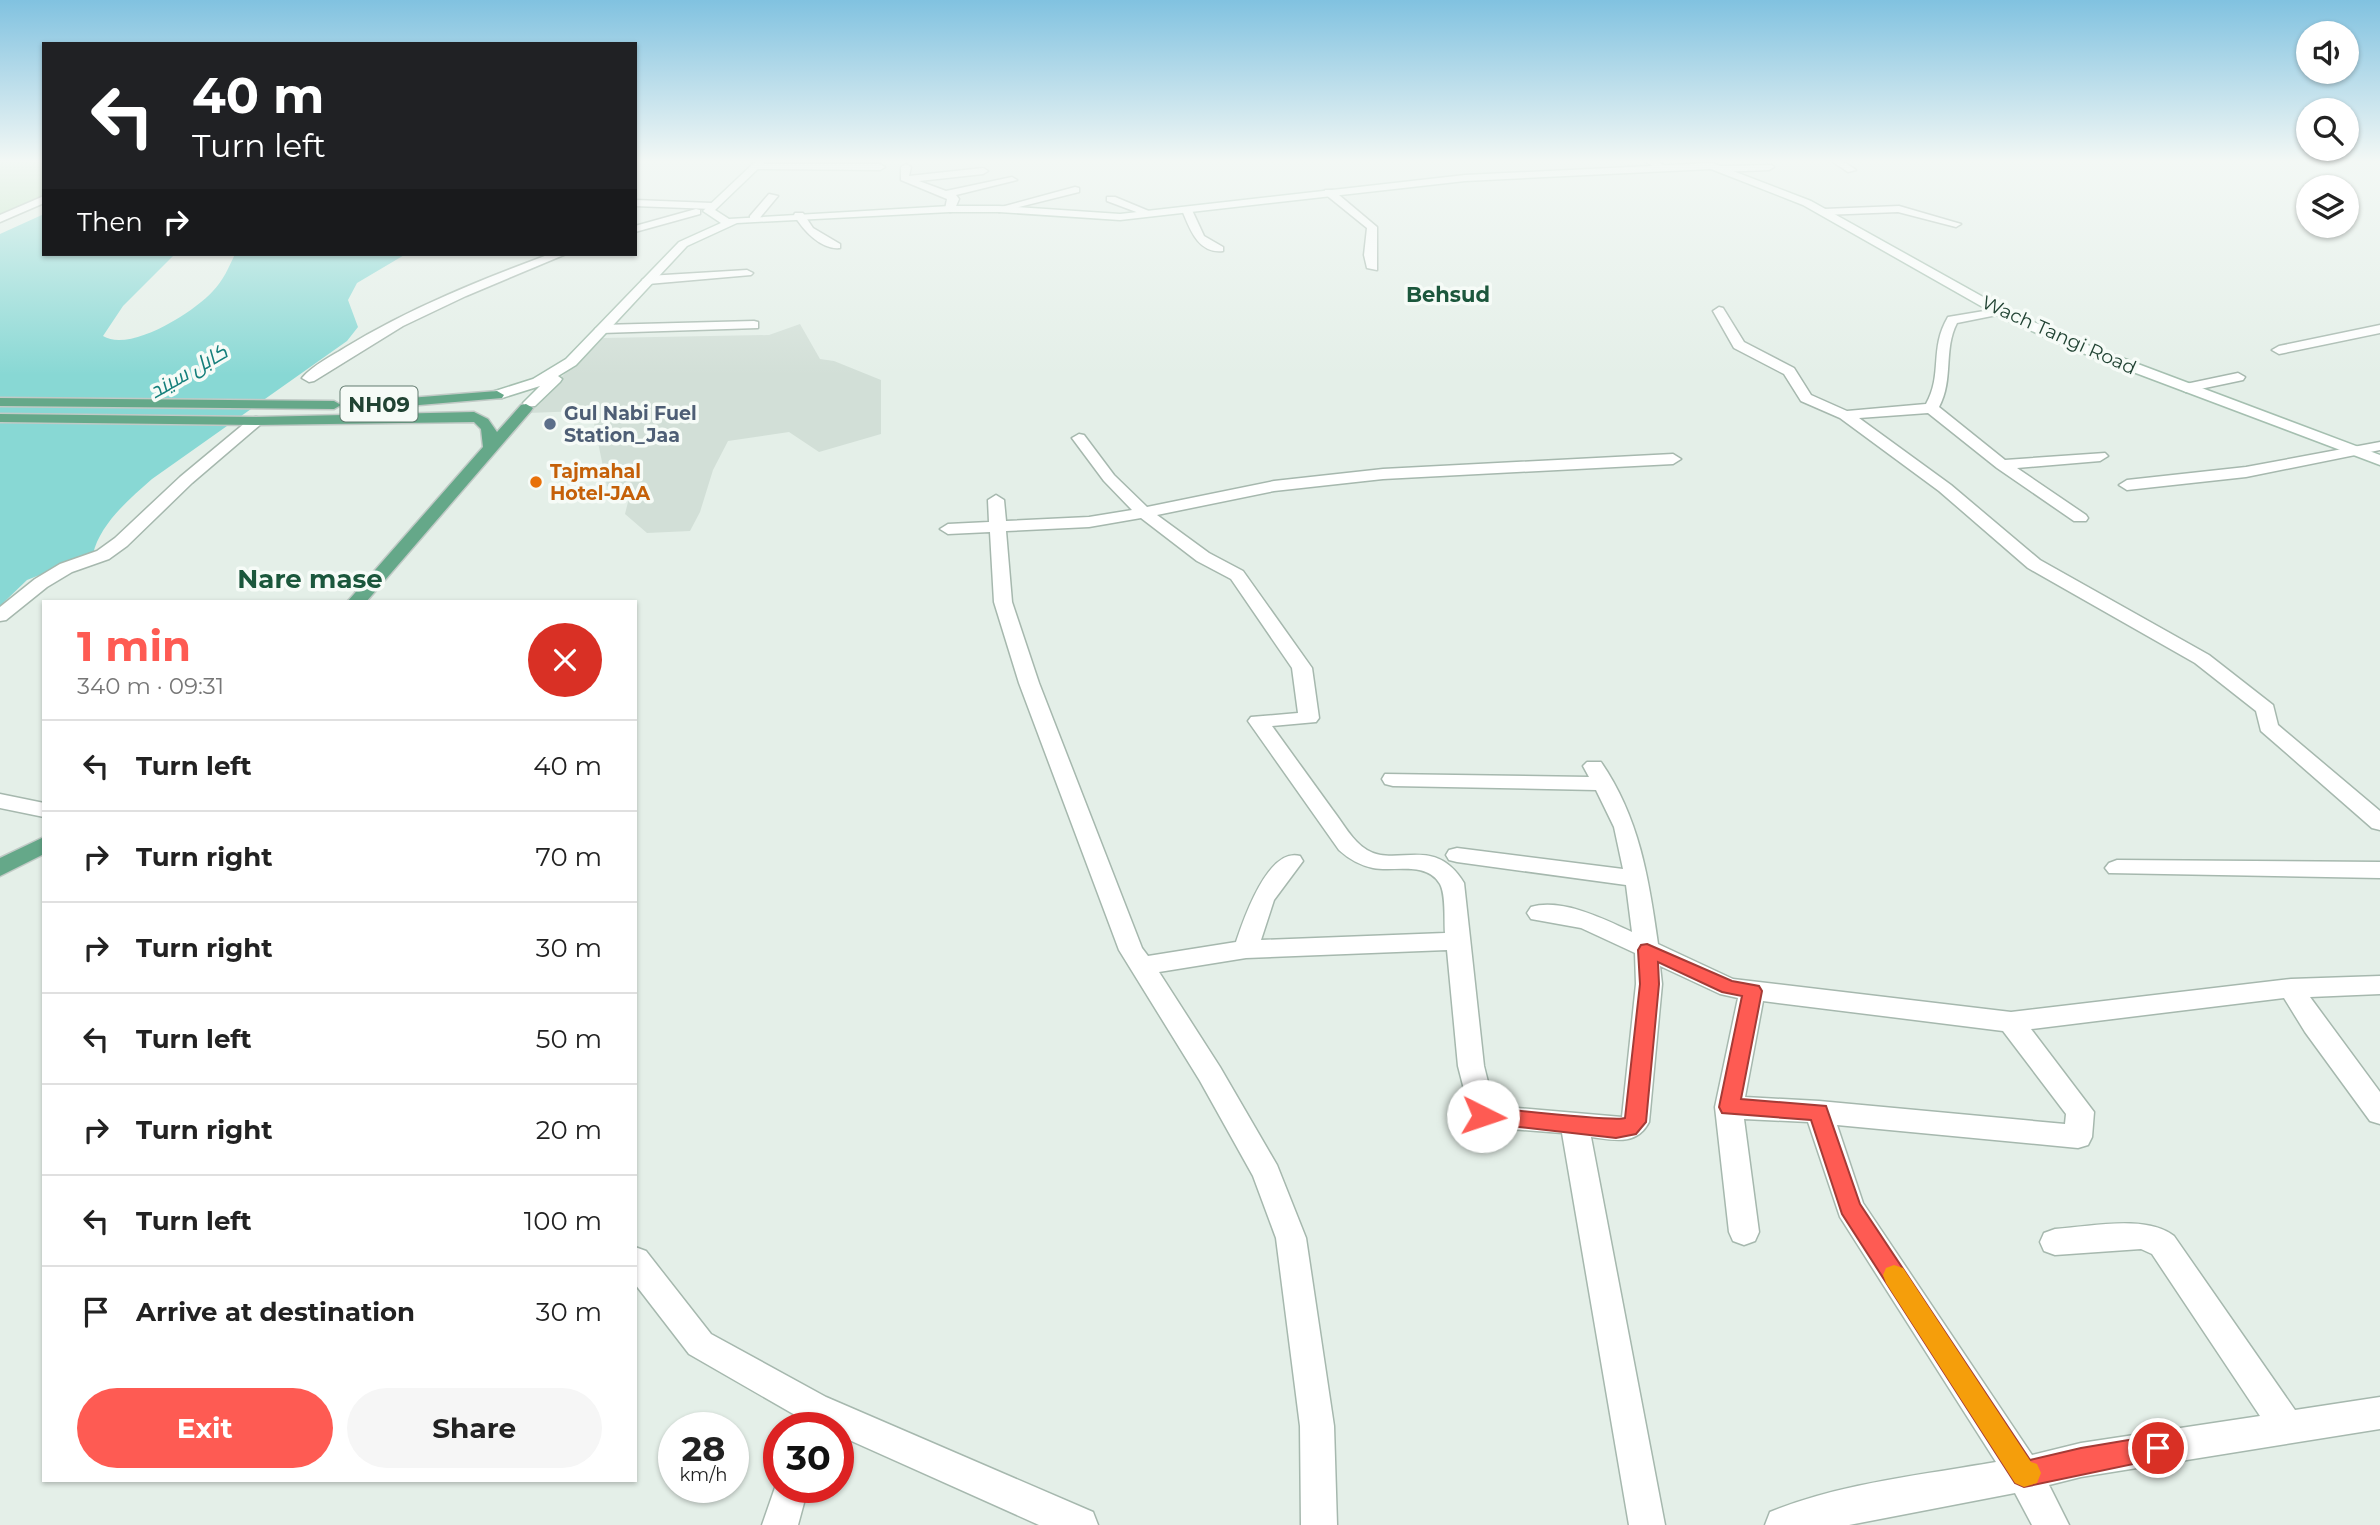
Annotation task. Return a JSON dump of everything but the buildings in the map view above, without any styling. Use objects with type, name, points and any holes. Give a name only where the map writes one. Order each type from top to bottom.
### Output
[{"type":"main road","name":"NH09","points":[[0,402],[254,416],[497,395],[522,395],[530,400],[528,406],[501,417],[0,418]]},
{"type":"main road","points":[[491,448],[490,430],[485,422],[468,410],[474,403],[497,395]]},
{"type":"main road","points":[[358,600],[528,406]]},
{"type":"main road","points":[[0,868],[42,845]]},
{"type":"street","points":[[528,406],[682,244],[706,233]]},
{"type":"street","points":[[814,233],[836,246]]},
{"type":"street","points":[[1197,233],[1199,238],[1219,249]]},
{"type":"street","points":[[1371,233],[1370,255],[1373,268]]},
{"type":"street","name":"Wach Tangi Road","points":[[1861,233],[1998,311],[2085,349],[2380,460]]},
{"type":"street","points":[[309,378],[343,353],[417,312],[496,277],[554,256]]},
{"type":"street","points":[[648,281],[747,273]]},
{"type":"street","points":[[1719,311],[1739,345],[1789,371],[1806,398],[1844,415],[1945,488],[2034,564],[2202,659],[2266,709],[2268,727],[2380,823]]},
{"type":"street","points":[[1931,408],[1941,392],[1944,375],[1943,341],[1952,320],[1998,311]]},
{"type":"street","points":[[601,330],[754,325]]},
{"type":"street","points":[[2278,350],[2380,330]]},
{"type":"street","points":[[497,395],[538,382],[571,362]]},
{"type":"street","points":[[2186,388],[2238,377]]},
{"type":"street","points":[[1844,415],[1931,408],[2002,466],[2080,519]]},
{"type":"street","points":[[0,616],[41,583],[66,568],[103,555],[121,542],[254,416]]},
{"type":"street","points":[[1079,439],[1109,478],[1143,513],[1203,557],[1237,575],[1303,668],[1308,718],[1258,721],[1357,856],[1370,861],[1424,862],[1443,869],[1452,883],[1471,1066],[1483,1116],[1628,1128],[1635,1122],[1649,984],[1647,950],[1637,879],[1625,827],[1598,775],[1393,779]]},
{"type":"street","points":[[2127,485],[2246,472],[2380,446]]},
{"type":"street","points":[[2002,466],[2100,456]]},
{"type":"street","points":[[948,529],[1089,522],[1274,486],[1383,474],[1673,459]]},
{"type":"street","points":[[996,500],[1003,602],[1028,683],[1131,950],[1210,1074],[1267,1173],[1291,1238],[1317,1426],[1319,1525]]},
{"type":"street","points":[[0,801],[42,810]]},
{"type":"street","points":[[1457,855],[1637,879]]},
{"type":"street","points":[[1246,949],[1263,898],[1292,861]]},
{"type":"street","points":[[2117,868],[2380,870]]},
{"type":"street","points":[[1539,913],[1586,920],[1729,988],[2011,1022],[2291,988],[2380,985]]},
{"type":"street","points":[[1142,965],[1246,949],[1458,941]]},
{"type":"street","points":[[2291,988],[2314,1025],[2380,1113]]},
{"type":"street","points":[[1744,1232],[1729,1107],[1752,991]]},
{"type":"street","points":[[1729,1107],[1819,1112],[2078,1137],[2080,1112],[2011,1022]]},
{"type":"street","points":[[1819,1112],[1850,1208],[2024,1474],[2052,1525]]},
{"type":"street","points":[[1574,1123],[1647,1525]]},
{"type":"street","points":[[2055,1242],[2141,1236],[2154,1238],[2163,1245],[2287,1427]]},
{"type":"street","points":[[637,1263],[700,1344],[802,1412]]},
{"type":"street","points":[[1783,1525],[1863,1504],[2024,1474],[2081,1460],[2380,1413]]},
{"type":"street","points":[[854,1435],[1080,1525]]},
{"type":"street","points":[[780,1525],[787,1503]]},
{"type":"shaded area","points":[[800,324],[820,359],[834,361],[881,380],[881,434],[819,452],[789,432],[728,441],[713,470],[700,512],[690,531],[647,533],[625,514],[629,498],[607,486],[593,418],[581,411],[528,413],[555,383],[603,338],[769,335]]},
{"type":"water","name":"کابل سيند","points":[[42,233],[42,256],[173,256],[123,306],[103,336],[115,340],[145,335],[192,309],[217,287],[234,256],[403,256],[357,283],[348,300],[358,327],[347,341],[152,479],[109,522],[93,554],[27,580],[0,606],[0,234]]},
{"type":"slow traffic","points":[[1894,1275],[2024,1474],[2028,1473]]},
{"type":"place","name":"Gul Nabi Fuel Station_Jaa","points":[[550,424]]},
{"type":"place","name":"Tajmahal Hotel-JAA","points":[[536,482]]},
{"type":"district","name":"Behsud","points":[[1448,294]]},
{"type":"district","name":"Nare mase","points":[[310,579]]},
{"type":"route","points":[[1483,1116],[1616,1129],[1628,1128],[1635,1122],[1649,984],[1647,950],[1729,988],[1752,991],[1729,1107],[1819,1112],[1850,1208],[2024,1474],[2081,1460],[2158,1448]]}]
